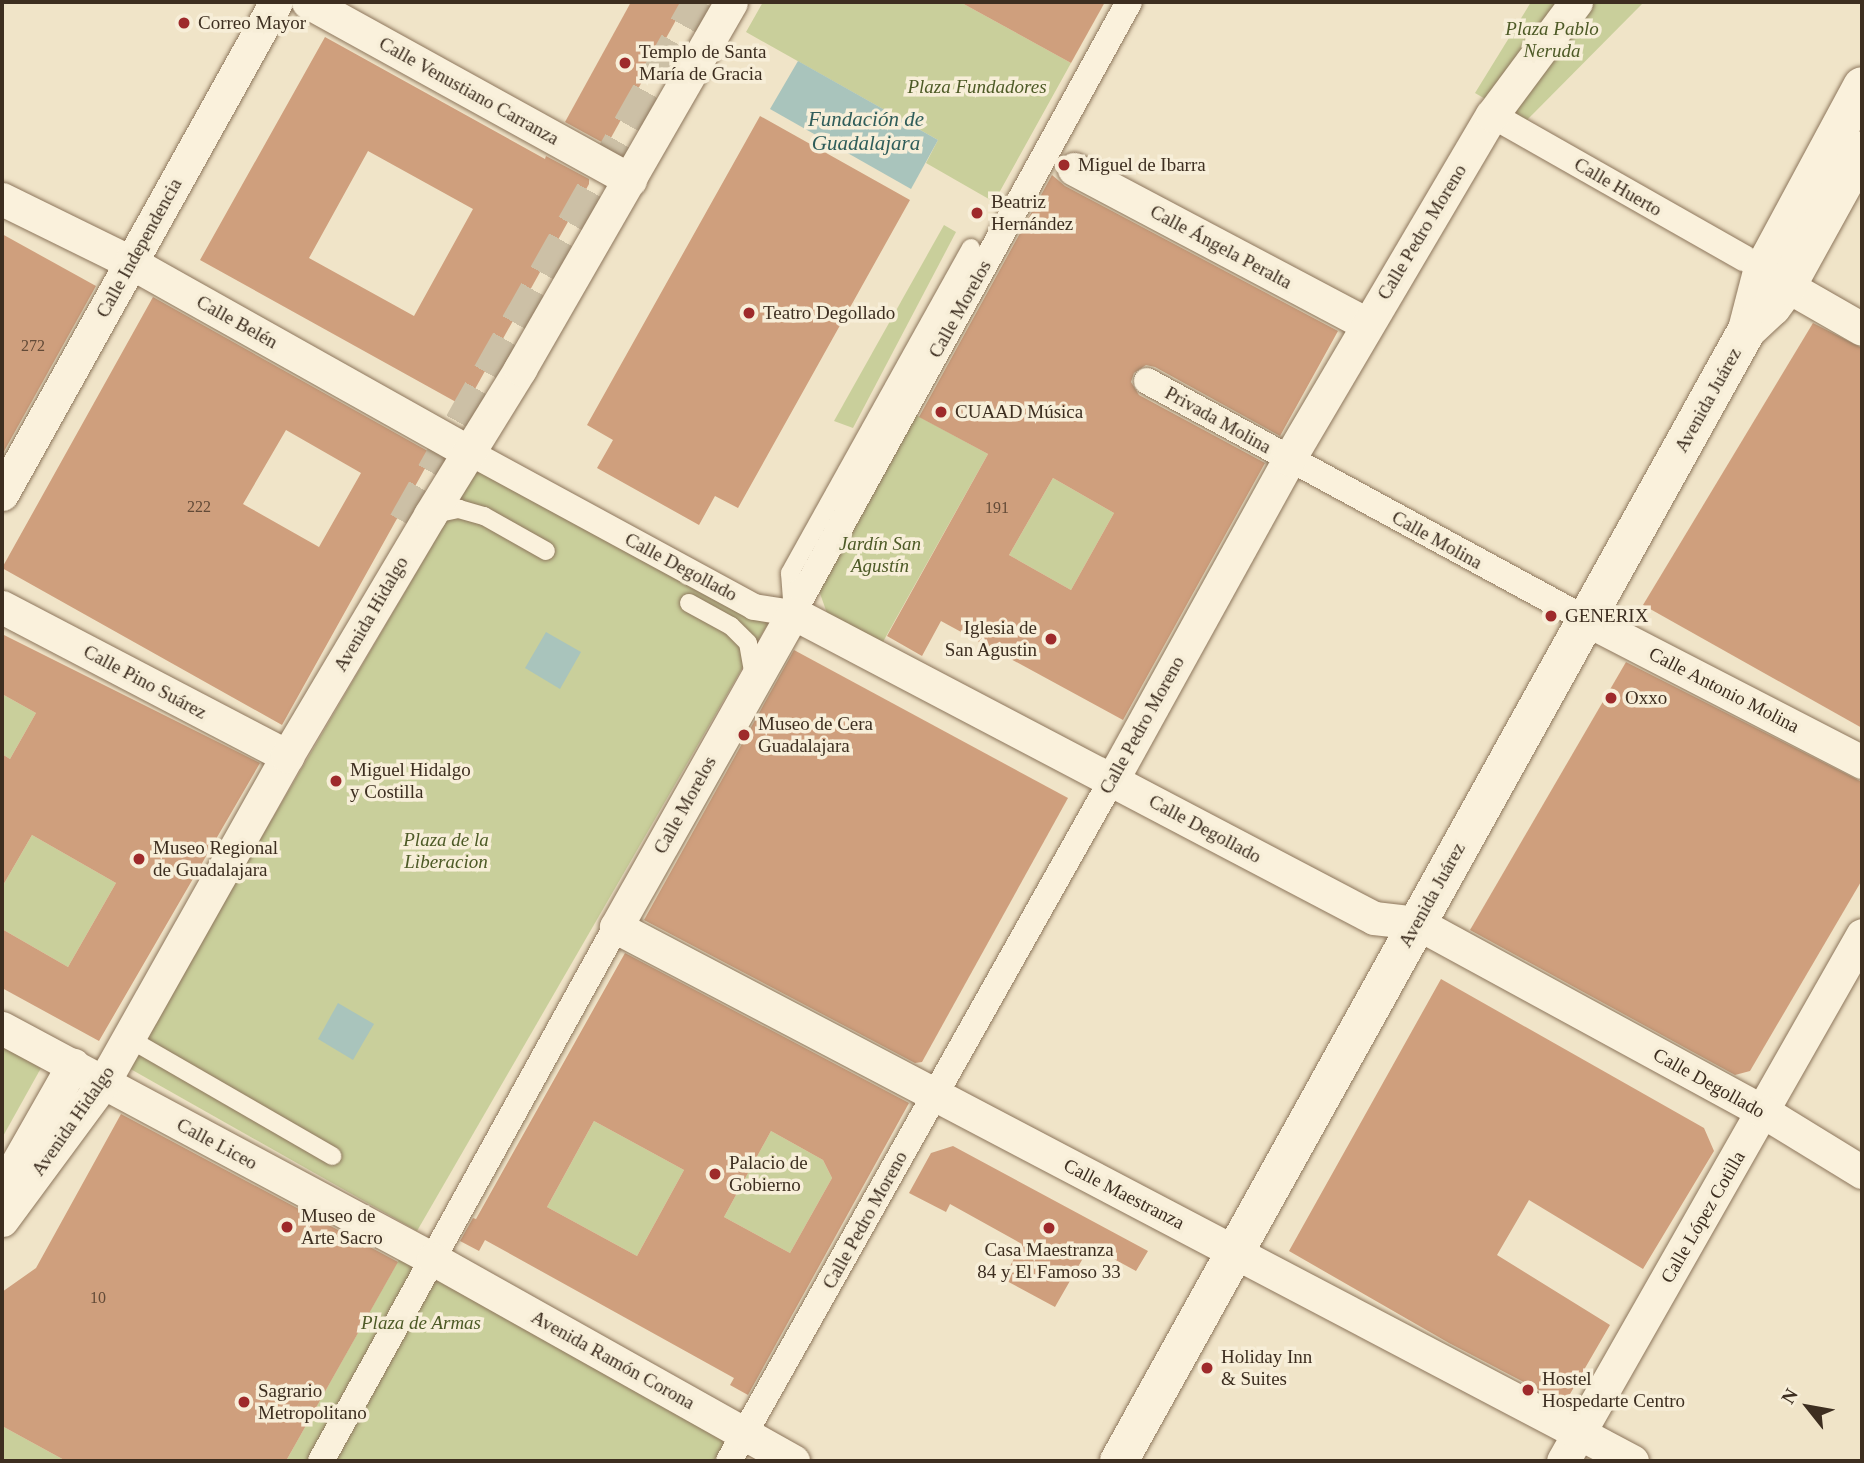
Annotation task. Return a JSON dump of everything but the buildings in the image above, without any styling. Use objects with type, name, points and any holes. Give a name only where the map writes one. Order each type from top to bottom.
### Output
[{"type":"main road","name":"Avenida Juárez","points":[[1119,1461],[1747,330],[1762,272],[1862,86]]},
{"type":"main road","name":"Avenida Juárez","points":[[1747,330],[1772,307],[1787,286],[1862,150]]},
{"type":"street","name":"Calle Independencia","points":[[2,494],[276,2]]},
{"type":"street","name":"Calle Venustiano Carranza","points":[[309,2],[630,180]]},
{"type":"street","name":"Avenida Hidalgo","points":[[2,1220],[103,1083],[288,757],[430,515],[520,369],[731,2]]},
{"type":"street","name":"Calle Morelos","points":[[321,1461],[1129,2]]},
{"type":"street","name":"Calle Pedro Moreno","points":[[737,1447],[1367,324],[1492,115],[1576,2]]},
{"type":"street","name":"Calle Huerto","points":[[1492,115],[1744,258]]},
{"type":"street","name":"Calle Ángela Peralta","points":[[1074,169],[1367,324]]},
{"type":"street","name":"Calle Belén","points":[[2,199],[130,262],[469,452]]},
{"type":"street","points":[[1787,286],[1862,328]]},
{"type":"street","name":"Privada Molina","points":[[1147,381],[1289,459]]},
{"type":"street","name":"Calle Degollado","points":[[469,452],[754,607],[793,613],[1374,918],[1417,923],[1764,1112],[1862,1172]]},
{"type":"street","name":"Calle Molina","points":[[1289,459],[1585,619]]},
{"type":"street","name":"Calle Pino Suárez","points":[[2,607],[288,757]]},
{"type":"street","name":"Calle Antonio Molina","points":[[1585,619],[1862,762]]},
{"type":"street","name":"Calle Maestranza","points":[[616,928],[934,1097],[1236,1251],[1571,1447],[1632,1461]]},
{"type":"street","name":"Calle López Cotilla","points":[[1571,1447],[1764,1112],[1862,935]]},
{"type":"street","name":"Calle Liceo","points":[[2,1028],[433,1259]]},
{"type":"street","name":"Avenida Hidalgo","points":[[2,1190],[73,1065]]},
{"type":"street","name":"Avenida Ramón Corona","points":[[433,1259],[737,1447],[793,1461]]},
{"type":"lane","points":[[793,613],[790,573],[971,248]]},
{"type":"lane","points":[[430,515],[459,509],[484,516],[546,551]]},
{"type":"lane","points":[[689,603],[731,626],[748,643],[754,683]]},
{"type":"lane","points":[[128,1038],[332,1156]]},
{"type":"green space","name":"Plaza Fundadores","points":[[763,2],[960,2],[1071,63],[994,202],[926,163],[938,140],[746,32]]},
{"type":"green space","name":"Plaza Pablo Neruda","points":[[1531,2],[1644,2],[1525,122],[1475,93]]},
{"type":"green space","points":[[944,225],[956,232],[853,428],[834,421]]},
{"type":"green space","name":"Jardín San Agustín","points":[[907,410],[988,454],[879,649],[830,622],[815,579]]},
{"type":"green space","name":"Plaza de la Liberacion","points":[[488,450],[777,608],[417,1231],[127,1067]]},
{"type":"green space","points":[[1053,478],[1114,513],[1071,590],[1009,555]]},
{"type":"green space","points":[[2,694],[36,713],[10,759],[2,754]]},
{"type":"green space","points":[[32,835],[116,883],[68,967],[2,929],[2,887]]},
{"type":"green space","points":[[2,1046],[41,1068],[2,1138]]},
{"type":"green space","points":[[594,1121],[684,1170],[637,1256],[547,1207]]},
{"type":"green space","points":[[771,1131],[823,1160],[832,1178],[790,1253],[724,1217]]},
{"type":"green space","name":"Plaza de Armas","points":[[401,1256],[750,1452],[744,1461],[286,1461]]},
{"type":"green space","points":[[2,1426],[66,1461],[2,1461]]},
{"type":"water","name":"Fundación de Guadalajara","points":[[798,61],[938,140],[911,189],[770,109]]},
{"type":"water","points":[[546,632],[581,652],[560,689],[525,668]]},
{"type":"water","points":[[338,1003],[374,1024],[353,1060],[318,1039]]},
{"type":"tunnel","points":[[407,524],[702,2]]},
{"type":"place","name":"Correo Mayor","points":[[184,23]]},
{"type":"place","name":"Templo de Santa María de Gracia","points":[[625,63]]},
{"type":"place","name":"Miguel de Ibarra","points":[[1064,165]]},
{"type":"place","name":"Beatriz Hernández","points":[[977,213]]},
{"type":"place","name":"Teatro Degollado","points":[[749,313]]},
{"type":"place","name":"CUAAD Música","points":[[941,412]]},
{"type":"place","name":"GENERIX","points":[[1551,616]]},
{"type":"place","name":"Iglesia de San Agustin","points":[[1051,639]]},
{"type":"place","name":"Oxxo","points":[[1611,698]]},
{"type":"place","name":"Museo de Cera Guadalajara","points":[[744,735]]},
{"type":"place","name":"Miguel Hidalgo y Costilla","points":[[336,781]]},
{"type":"place","name":"Museo Regional de Guadalajara","points":[[139,859]]},
{"type":"place","name":"Palacio de Gobierno","points":[[715,1174]]},
{"type":"place","name":"Museo de Arte Sacro","points":[[287,1227]]},
{"type":"place","name":"Casa Maestranza 84 y El Famoso 33","points":[[1049,1228]]},
{"type":"place","name":"Holiday Inn & Suites","points":[[1207,1368]]},
{"type":"place","name":"Hostel Hospedarte Centro","points":[[1528,1390]]},
{"type":"place","name":"Sagrario Metropolitano","points":[[244,1402]]}]
